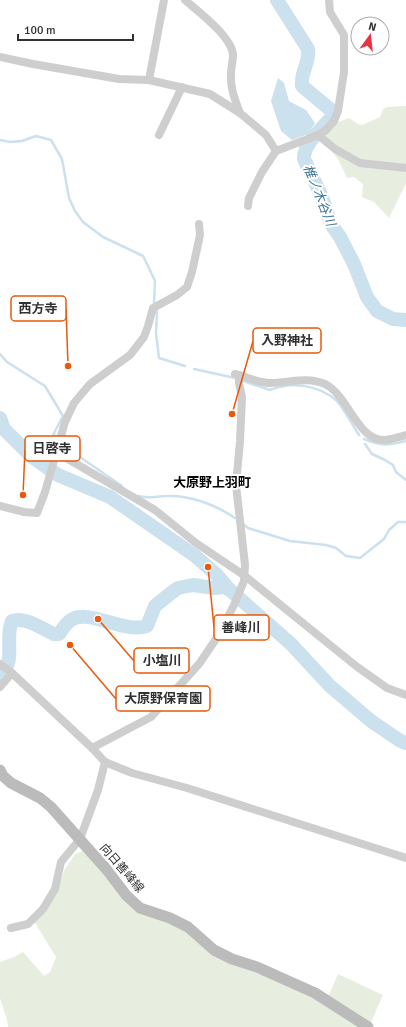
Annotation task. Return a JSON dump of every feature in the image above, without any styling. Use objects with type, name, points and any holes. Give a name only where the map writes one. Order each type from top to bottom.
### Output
[{"type":"main road","name":"向日善峰線","points":[[0,770],[3,776],[11,783],[40,798],[51,807],[107,870],[126,895],[140,908],[170,918],[188,927],[214,950],[232,959],[257,967],[315,994],[368,1027]]},
{"type":"street","points":[[149,80],[164,0]]},
{"type":"street","points":[[185,0],[222,33],[227,41],[233,54],[231,75],[232,93],[240,113]]},
{"type":"street","points":[[248,206],[249,198],[262,172],[276,151],[315,136],[326,130],[334,121],[338,111],[344,72],[344,35],[330,12],[330,0]]},
{"type":"street","points":[[0,57],[119,79],[149,80],[210,94],[240,113],[266,135],[276,151]]},
{"type":"street","points":[[159,135],[182,87]]},
{"type":"street","points":[[315,136],[360,163],[406,168]]},
{"type":"street","points":[[0,506],[24,512],[37,513],[50,475],[65,422],[74,403],[90,384],[130,355],[144,337],[156,306],[177,296],[187,287],[200,235],[200,224]]},
{"type":"street","points":[[92,748],[151,717],[199,664],[218,636],[234,605],[244,578],[245,565],[236,485],[242,397],[237,375],[262,382],[272,383],[297,380],[324,384],[335,390],[366,433],[375,438],[384,440],[406,435]]},
{"type":"street","points":[[55,454],[155,510],[356,666],[387,688],[406,695]]},
{"type":"street","points":[[0,687],[6,669],[92,748],[105,762],[132,773],[187,788],[406,858]]},
{"type":"street","points":[[11,928],[28,924],[44,909],[55,889],[61,862],[80,839],[98,790],[105,762]]},
{"type":"green space","points":[[406,106],[406,183],[389,218],[374,202],[362,197],[363,184],[354,177],[347,178],[338,159],[321,137],[336,123],[349,118],[362,125],[380,117],[383,109],[387,107]]},
{"type":"green space","points":[[85,850],[135,909],[184,929],[234,964],[329,995],[338,974],[383,995],[369,1027],[8,1027],[0,998],[0,962],[23,952],[44,976],[50,972],[56,957],[35,923],[55,896],[65,869],[75,854]]},
{"type":"water","points":[[278,78],[284,83],[289,101],[306,110],[315,123],[308,134],[292,140],[281,131],[271,101]]},
{"type":"waterway","name":"椎ノ木谷川","points":[[277,0],[308,49],[308,59],[302,77],[302,86],[332,111],[332,117],[310,142],[304,159],[322,197],[331,224],[340,237],[354,264],[367,297],[377,311],[393,319],[406,320]]},
{"type":"waterway","points":[[0,140],[10,142],[22,141],[36,136],[51,140],[62,159],[69,198],[75,211],[83,222],[103,237],[143,256],[155,281],[154,303],[157,312],[156,333],[159,358],[185,366]]},
{"type":"waterway","points":[[0,354],[7,362],[45,386],[63,416],[53,435],[56,436],[54,445]]},
{"type":"waterway","points":[[194,369],[235,378]]},
{"type":"waterway","points":[[243,381],[270,390],[278,387],[296,385],[322,391],[337,401],[359,435]]},
{"type":"waterway","points":[[0,418],[4,429],[32,457],[58,475],[110,497],[194,555],[217,575],[230,590],[291,644],[330,686],[371,721],[406,743]]},
{"type":"waterway","points":[[364,439],[375,443],[385,444],[394,444],[406,441]]},
{"type":"waterway","points":[[365,444],[372,454],[393,465],[396,472],[406,480]]},
{"type":"waterway","points":[[60,448],[77,455],[122,486]]},
{"type":"waterway","points":[[138,496],[176,496],[194,499],[220,509],[235,518]]},
{"type":"waterway","points":[[243,524],[248,528],[290,541],[326,545],[336,548],[346,556],[360,558],[384,539],[389,530],[398,522],[406,522]]},
{"type":"waterway","points":[[0,675],[5,670],[8,663],[9,635],[12,621],[22,620],[54,634],[59,634],[69,621],[78,617],[87,617],[138,628],[147,626],[155,606],[178,588],[193,585],[214,588],[224,587],[230,590]]},
{"type":"place","name":"西方寺","points":[[68,366]]},
{"type":"place","name":"入野神社","points":[[232,414]]},
{"type":"place","name":"日啓寺","points":[[23,495]]},
{"type":"place","name":"善峰川","points":[[208,567]]},
{"type":"place","name":"小塩川","points":[[98,619]]},
{"type":"place","name":"大原野保育園","points":[[70,645]]},
{"type":"district","name":"大原野上羽町","points":[[212,482]]}]
